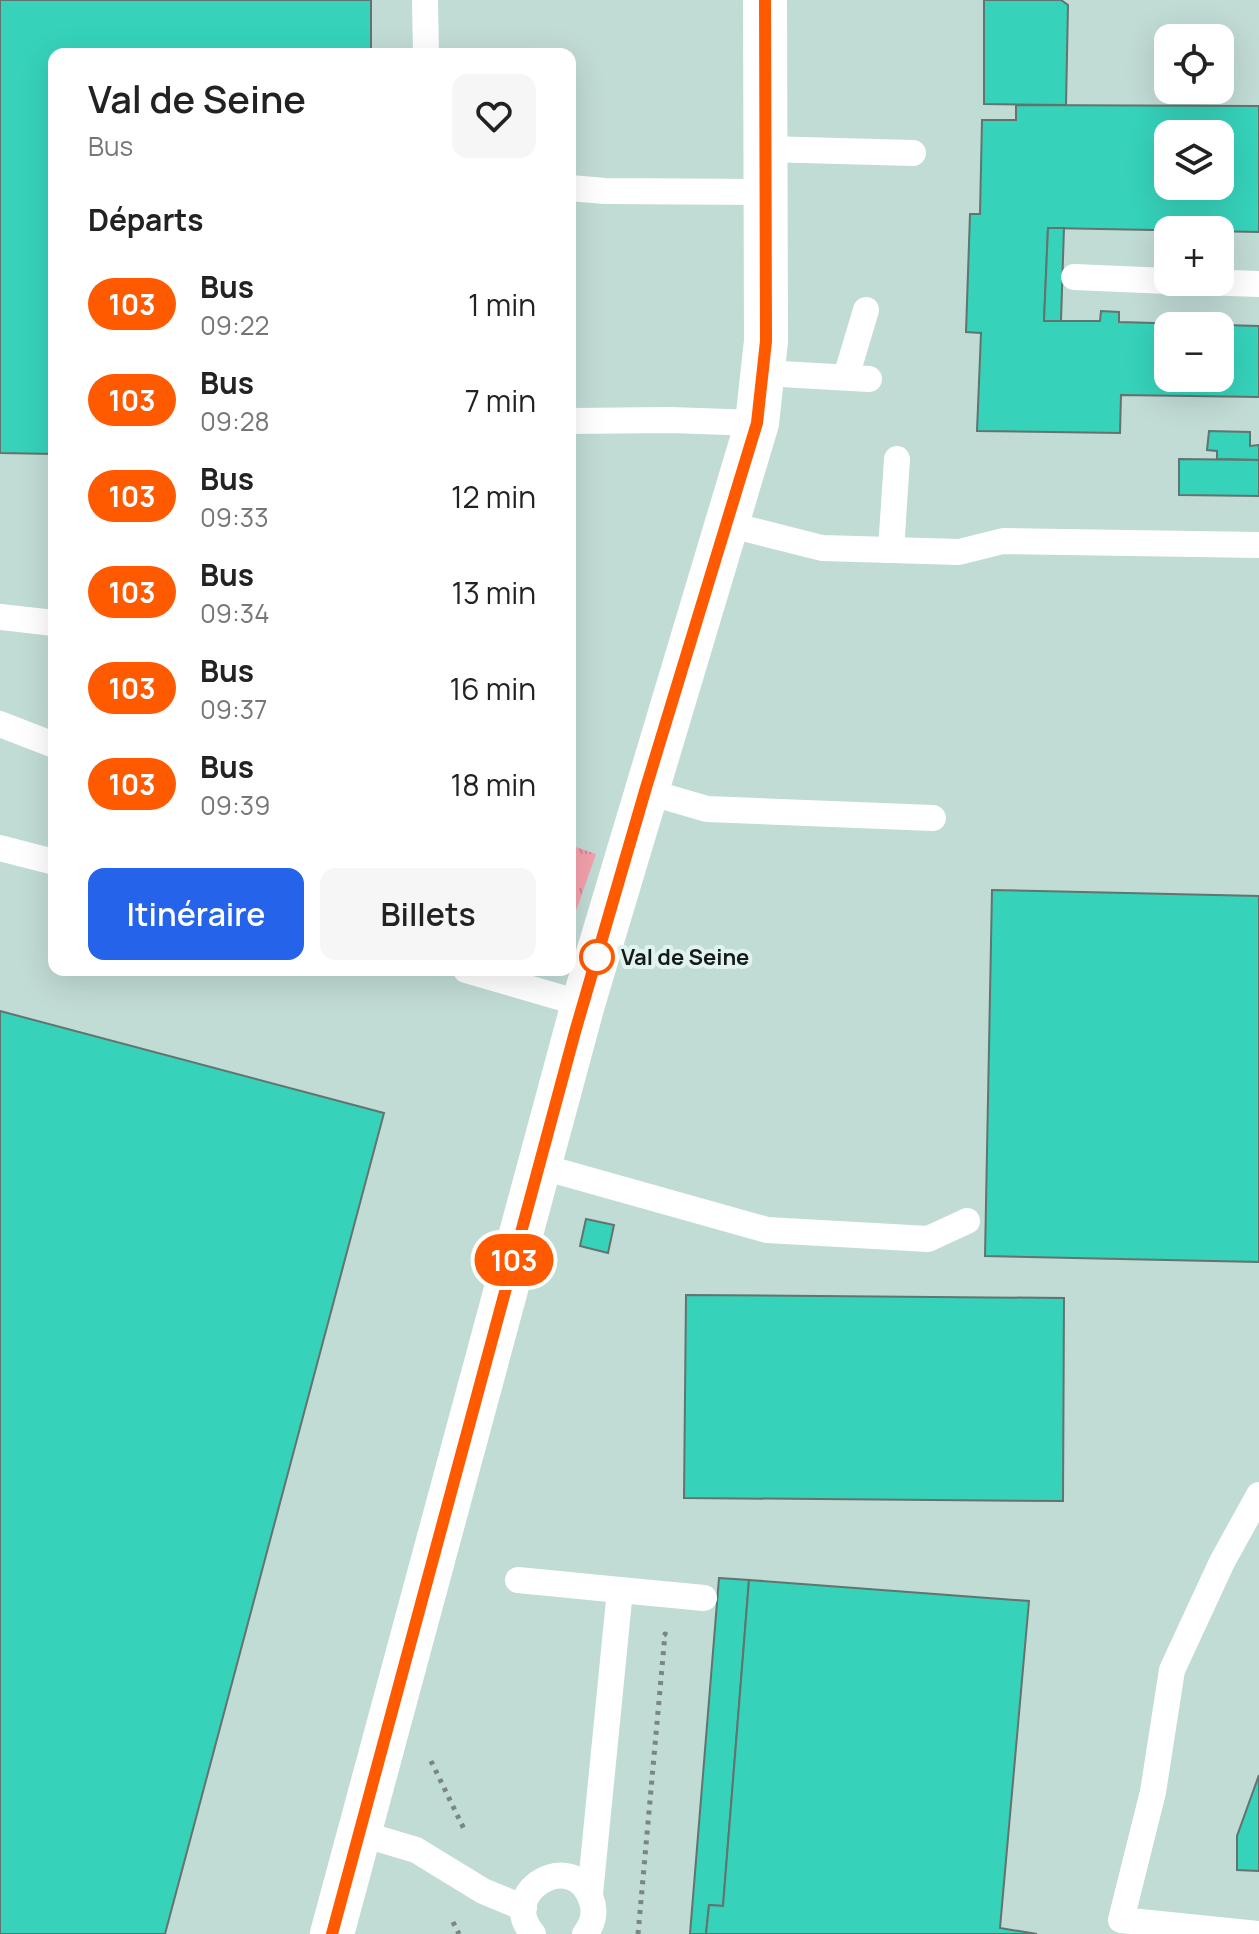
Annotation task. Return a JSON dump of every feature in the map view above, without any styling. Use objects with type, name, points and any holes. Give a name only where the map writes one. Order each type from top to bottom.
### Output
[{"type":"street","points":[[332,1934],[583,1004],[757,423],[766,341],[765,0]]},
{"type":"lane","points":[[425,0],[426,48]]},
{"type":"lane","points":[[766,149],[896,154]]},
{"type":"lane","points":[[576,189],[766,192]]},
{"type":"lane","points":[[1074,277],[1154,280]]},
{"type":"lane","points":[[1234,283],[1259,284]]},
{"type":"lane","points":[[763,373],[858,378],[866,310]]},
{"type":"lane","points":[[576,421],[757,423]]},
{"type":"lane","points":[[891,550],[897,459]]},
{"type":"lane","points":[[727,524],[822,548],[959,552],[1003,541],[1259,545]]},
{"type":"lane","points":[[0,617],[48,622]]},
{"type":"lane","points":[[0,724],[48,743]]},
{"type":"lane","points":[[645,791],[707,809],[933,818]]},
{"type":"lane","points":[[0,848],[48,860]]},
{"type":"lane","points":[[487,976],[583,1004]]},
{"type":"lane","points":[[539,1166],[767,1230],[928,1239],[967,1221]]},
{"type":"lane","points":[[1259,1495],[1222,1562],[1172,1670],[1153,1792],[1119,1927],[1259,1934]]},
{"type":"lane","points":[[518,1580],[704,1598]]},
{"type":"lane","points":[[585,1934],[593,1917],[594,1906],[590,1894],[620,1590]]},
{"type":"lane","points":[[359,1833],[416,1850],[483,1891],[524,1908]]},
{"type":"lane","points":[[533,1934],[525,1920],[524,1908],[532,1888],[550,1876],[572,1878],[590,1894]]},
{"type":"path","points":[[638,1934],[665,1634],[677,1635]]},
{"type":"shaded area","points":[[0,0],[1259,0],[1259,1934],[0,1934]]},
{"type":"green space","points":[[576,847],[596,854],[576,911]]},
{"type":"building","points":[[0,0],[371,0],[371,48],[48,48],[48,454],[0,453]]},
{"type":"building","points":[[984,0],[1061,0],[1068,5],[1066,105],[984,104]]},
{"type":"building","points":[[1016,105],[1259,106],[1259,232],[1234,232],[1234,216],[1154,216],[1154,230],[1048,228],[1044,321],[1100,321],[1101,311],[1119,312],[1119,322],[1154,323],[1154,392],[1234,392],[1234,325],[1259,326],[1259,397],[1121,395],[1120,433],[977,431],[981,333],[966,332],[970,214],[980,214],[982,120],[1016,120]]},
{"type":"building","points":[[1048,228],[1064,228],[1061,321],[1044,321]]},
{"type":"building","points":[[1209,431],[1250,432],[1250,446],[1259,445],[1259,460],[1217,459],[1217,451],[1207,450]]},
{"type":"building","points":[[1179,459],[1259,460],[1259,496],[1179,495]]},
{"type":"building","points":[[992,890],[1259,896],[1259,1262],[985,1256]]},
{"type":"building","points":[[0,1011],[384,1113],[165,1934],[0,1934]]},
{"type":"building","points":[[586,1219],[614,1225],[608,1253],[580,1246]]},
{"type":"building","points":[[686,1295],[1064,1298],[1063,1501],[684,1498]]},
{"type":"building","points":[[719,1578],[749,1580],[723,1906],[709,1905],[706,1934],[690,1934]]},
{"type":"building","points":[[749,1580],[1029,1601],[1000,1928],[1037,1934],[706,1934],[709,1905],[723,1906]]},
{"type":"building","points":[[1259,1775],[1259,1871],[1237,1870],[1237,1836]]},
{"type":"bus line","name":"103","points":[[332,1934],[575,1032],[757,423],[766,341],[765,0]]},
{"type":"place","name":"Val de Seine","points":[[597,957]]}]
